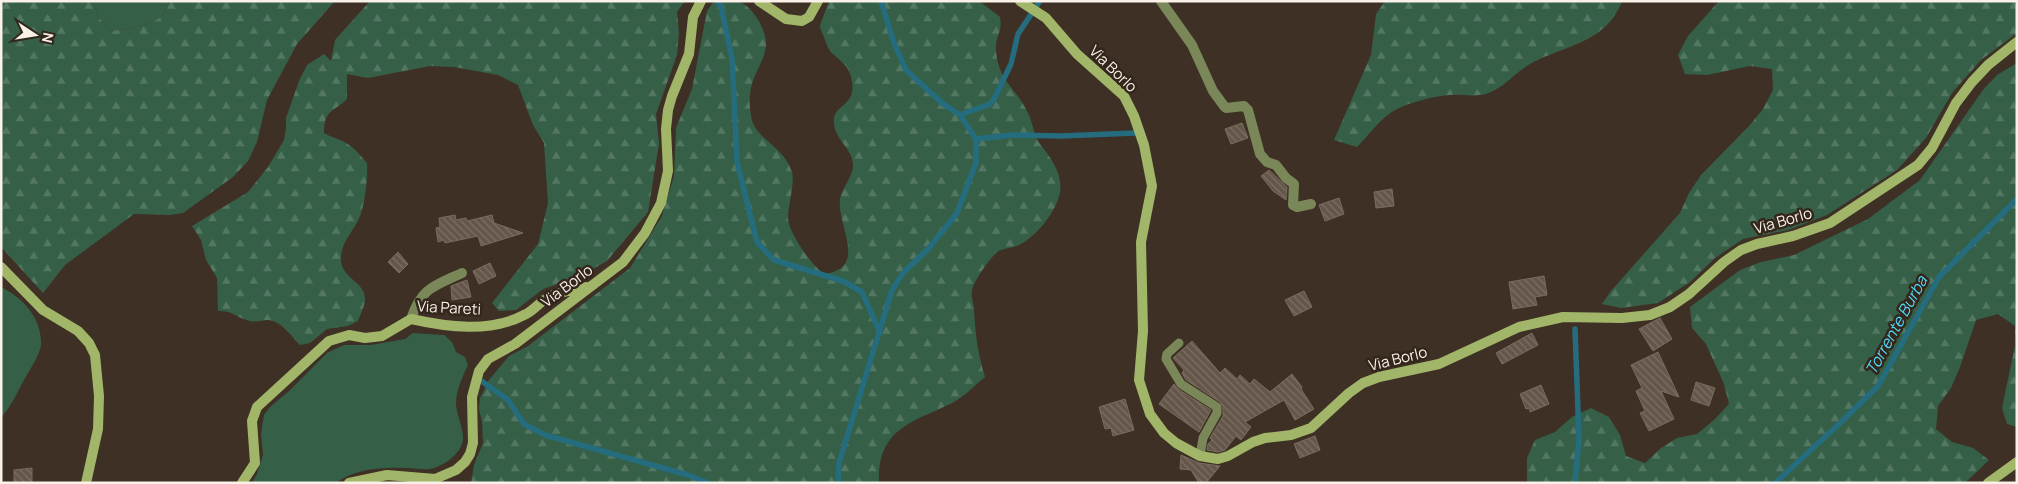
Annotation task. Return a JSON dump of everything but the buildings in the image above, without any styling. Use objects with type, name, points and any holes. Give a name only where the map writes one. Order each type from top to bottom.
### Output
[{"type":"main road","name":"Via Borlo","points":[[349,483],[388,475],[435,479],[456,470],[465,462],[470,454],[473,443],[472,397],[479,371],[488,359],[515,344],[623,262],[645,233],[661,204],[668,171],[666,129],[668,110],[689,54],[693,17],[700,1]]},
{"type":"main road","points":[[759,1],[786,19],[802,21],[809,17],[818,1]]},
{"type":"main road","name":"Via Borlo","points":[[1020,1],[1046,18],[1077,54],[1124,96],[1129,104],[1140,131],[1152,186],[1141,242],[1143,331],[1139,380],[1150,414],[1157,425],[1176,443],[1200,456],[1218,459],[1228,456],[1253,442],[1302,432],[1312,428],[1349,393],[1363,383],[1379,377],[1440,364],[1519,327],[1563,317],[1622,318],[1650,315],[1670,307],[1689,294],[1741,250],[1757,244],[1793,236],[1830,223],[1918,165],[1932,148],[1956,103],[1972,82],[1988,65],[2017,42]]},
{"type":"main road","points":[[1,267],[43,310],[78,331],[95,355],[99,396],[98,429],[86,483]]},
{"type":"main road","name":"Via Pareti","points":[[242,483],[254,463],[252,421],[257,407],[329,341],[348,335],[365,338],[382,336],[411,319],[433,324],[463,326],[503,323],[525,315],[548,297],[591,286]]},
{"type":"main road","points":[[1988,483],[2017,462]]},
{"type":"street","points":[[1161,1],[1192,45],[1213,92],[1224,106],[1226,108],[1244,106],[1248,110],[1260,154],[1267,162],[1276,165],[1286,178],[1294,184],[1293,205],[1297,207],[1311,204]]},
{"type":"street","points":[[411,319],[423,293],[462,273]]},
{"type":"lane","points":[[1179,343],[1167,354],[1166,359],[1181,384],[1217,407],[1217,413],[1203,438],[1200,456]]},
{"type":"green space","points":[[1,1],[94,1],[97,16],[112,31],[138,27],[155,21],[166,10],[169,1],[335,1],[297,44],[267,100],[257,142],[248,161],[233,177],[183,213],[169,215],[134,214],[65,265],[43,293],[1,247]]},
{"type":"green space","points":[[94,1],[169,1],[166,10],[155,21],[138,27],[112,31],[97,16]]},
{"type":"green space","points":[[370,1],[685,1],[677,12],[679,33],[677,55],[656,114],[659,144],[648,212],[607,261],[577,278],[543,289],[516,310],[499,311],[492,303],[538,244],[548,203],[544,143],[533,125],[518,85],[498,75],[454,67],[430,66],[368,78],[347,74],[347,99],[330,112],[324,125],[324,133],[349,145],[367,163],[366,190],[362,211],[343,247],[341,258],[344,270],[364,293],[364,305],[358,321],[348,326],[327,329],[310,343],[300,345],[276,322],[266,320],[256,322],[230,312],[218,311],[217,278],[206,260],[201,240],[192,226],[248,192],[268,167],[284,140],[286,118],[299,81],[307,65],[324,54],[331,61],[335,40]]},
{"type":"green space","points":[[714,1],[740,2],[750,9],[762,27],[766,46],[751,87],[750,102],[753,124],[788,163],[793,177],[788,213],[789,224],[801,248],[813,264],[824,274],[837,270],[845,264],[848,255],[848,245],[840,210],[840,199],[853,168],[852,158],[834,126],[835,114],[851,95],[851,76],[844,64],[830,51],[820,29],[829,1],[979,1],[1000,17],[1001,27],[996,50],[1000,70],[1023,104],[1038,140],[1055,166],[1060,179],[1060,192],[1055,207],[1039,230],[1019,245],[997,252],[975,281],[972,295],[976,335],[985,377],[958,399],[920,417],[898,431],[883,451],[879,483],[471,483],[474,465],[483,443],[479,409],[480,398],[489,380],[509,356],[528,346],[630,268],[662,216],[674,176],[676,128],[692,89],[707,11]]},
{"type":"green space","points":[[1385,1],[1622,1],[1614,16],[1605,27],[1593,36],[1525,67],[1495,90],[1481,95],[1435,97],[1402,107],[1395,110],[1376,126],[1357,147],[1334,140],[1371,55],[1376,14]]},
{"type":"green space","points":[[1719,1],[2017,1],[2017,33],[1981,60],[1952,93],[1926,138],[1897,170],[1827,215],[1788,230],[1743,239],[1715,258],[1690,282],[1658,303],[1621,308],[1602,304],[1611,291],[1680,213],[1689,193],[1701,175],[1750,125],[1763,109],[1773,90],[1772,69],[1750,66],[1707,75],[1685,74],[1678,55],[1688,36]]},
{"type":"green space","points":[[2017,63],[2017,427],[2007,424],[2002,408],[2015,346],[2015,326],[1998,314],[1976,320],[1951,388],[1938,406],[1936,429],[1952,442],[1973,448],[1989,460],[1965,483],[1527,483],[1527,458],[1535,440],[1555,432],[1572,417],[1591,408],[1609,417],[1620,435],[1626,456],[1645,463],[1661,448],[1677,438],[1697,434],[1714,420],[1729,404],[1724,384],[1706,344],[1692,328],[1690,307],[1740,270],[1761,262],[1794,255],[1868,219],[1920,180],[1983,90],[1997,75]]},
{"type":"green space","points":[[1,287],[16,296],[34,317],[38,326],[41,344],[34,363],[11,405],[1,418]]},
{"type":"green space","points":[[413,333],[444,335],[452,342],[456,352],[465,357],[468,365],[456,400],[463,436],[457,453],[442,465],[430,469],[389,468],[361,471],[336,483],[252,483],[263,455],[261,434],[264,415],[327,353],[344,345],[371,345],[405,339]]},
{"type":"waterway","points":[[718,1],[732,58],[737,162],[757,242],[774,260],[843,281],[862,292],[880,333]]},
{"type":"waterway","points":[[838,483],[839,463],[892,290],[903,273],[929,248],[957,213],[976,163],[976,139],[960,115],[942,103],[906,70],[894,43],[881,1]]},
{"type":"waterway","points":[[960,115],[990,104],[994,99],[1011,64],[1018,34],[1040,1]]},
{"type":"waterway","points":[[976,139],[1013,135],[1060,136],[1135,133]]},
{"type":"waterway","name":"Torrente Burba","points":[[1775,483],[1878,386],[1939,277],[2017,199]]},
{"type":"waterway","points":[[1575,329],[1579,439],[1575,483]]},
{"type":"waterway","points":[[483,382],[508,400],[524,424],[545,435],[688,475],[708,483]]}]
